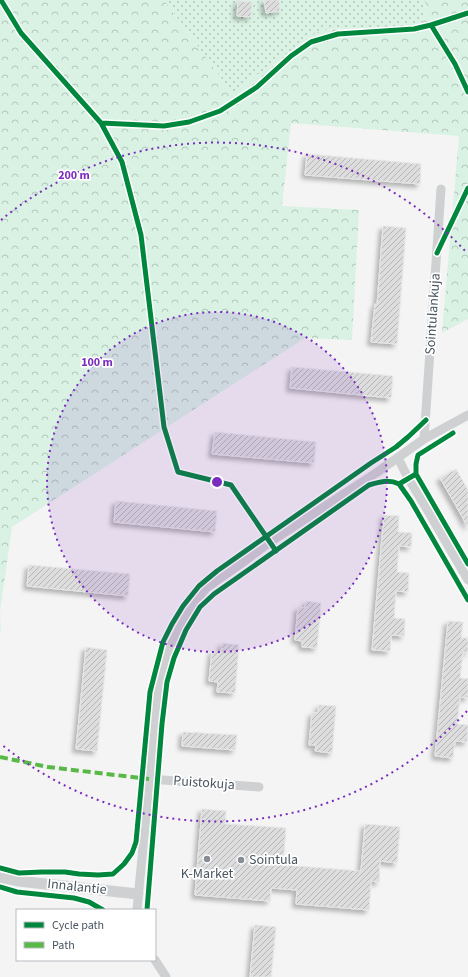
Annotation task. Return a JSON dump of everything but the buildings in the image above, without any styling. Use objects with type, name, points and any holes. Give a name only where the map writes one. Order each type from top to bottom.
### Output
[{"type":"street","name":"Sointulankuja","points":[[424,439],[441,189]]},
{"type":"street","points":[[137,909],[158,689],[167,653],[189,610],[206,588],[270,542],[398,458],[424,439],[468,415]]},
{"type":"street","points":[[398,458],[408,478],[426,506],[468,580]]},
{"type":"street","name":"Puistokuja","points":[[149,779],[259,787]]},
{"type":"street","name":"Innalantie","points":[[0,877],[18,881],[138,894]]},
{"type":"street","points":[[156,961],[166,977]]},
{"type":"green space","points":[[0,0],[164,0],[232,93],[320,30],[414,29],[425,19],[426,0],[468,0],[468,319],[442,333],[459,136],[291,123],[282,206],[359,210],[352,340],[305,338],[12,527],[0,612]]},
{"type":"green space","points":[[164,0],[426,0],[425,19],[420,26],[320,30],[232,93]]},
{"type":"green space","points":[[0,612],[1,633],[0,633]]},
{"type":"marked path","points":[[0,757],[48,767],[149,779]]},
{"type":"cycle path","points":[[1,0],[21,33],[101,123],[122,162],[141,235],[164,427],[178,472],[231,485],[276,551]]},
{"type":"cycle path","points":[[101,123],[164,126],[189,122],[220,111],[257,87],[291,56],[311,42],[338,34],[414,29],[468,13]]},
{"type":"cycle path","points":[[431,25],[455,64],[468,92]]},
{"type":"cycle path","points":[[437,253],[468,188]]},
{"type":"cycle path","points":[[0,868],[19,873],[65,872],[98,875],[113,874],[124,864],[132,853],[136,842],[150,692],[163,642],[183,606],[199,586],[217,571],[396,447],[426,420]]},
{"type":"cycle path","points":[[147,909],[162,724],[167,682],[174,658],[186,630],[200,607],[214,594],[369,485],[388,481],[399,484],[416,474],[418,455],[453,433]]},
{"type":"cycle path","points":[[416,474],[468,564]]},
{"type":"cycle path","points":[[399,484],[411,501],[468,600]]},
{"type":"cycle path","points":[[0,887],[17,892],[74,898],[89,902],[101,909]]},
{"type":"place","name":"K-Market","points":[[207,859]]},
{"type":"place","name":"Sointula","points":[[241,860]]}]
